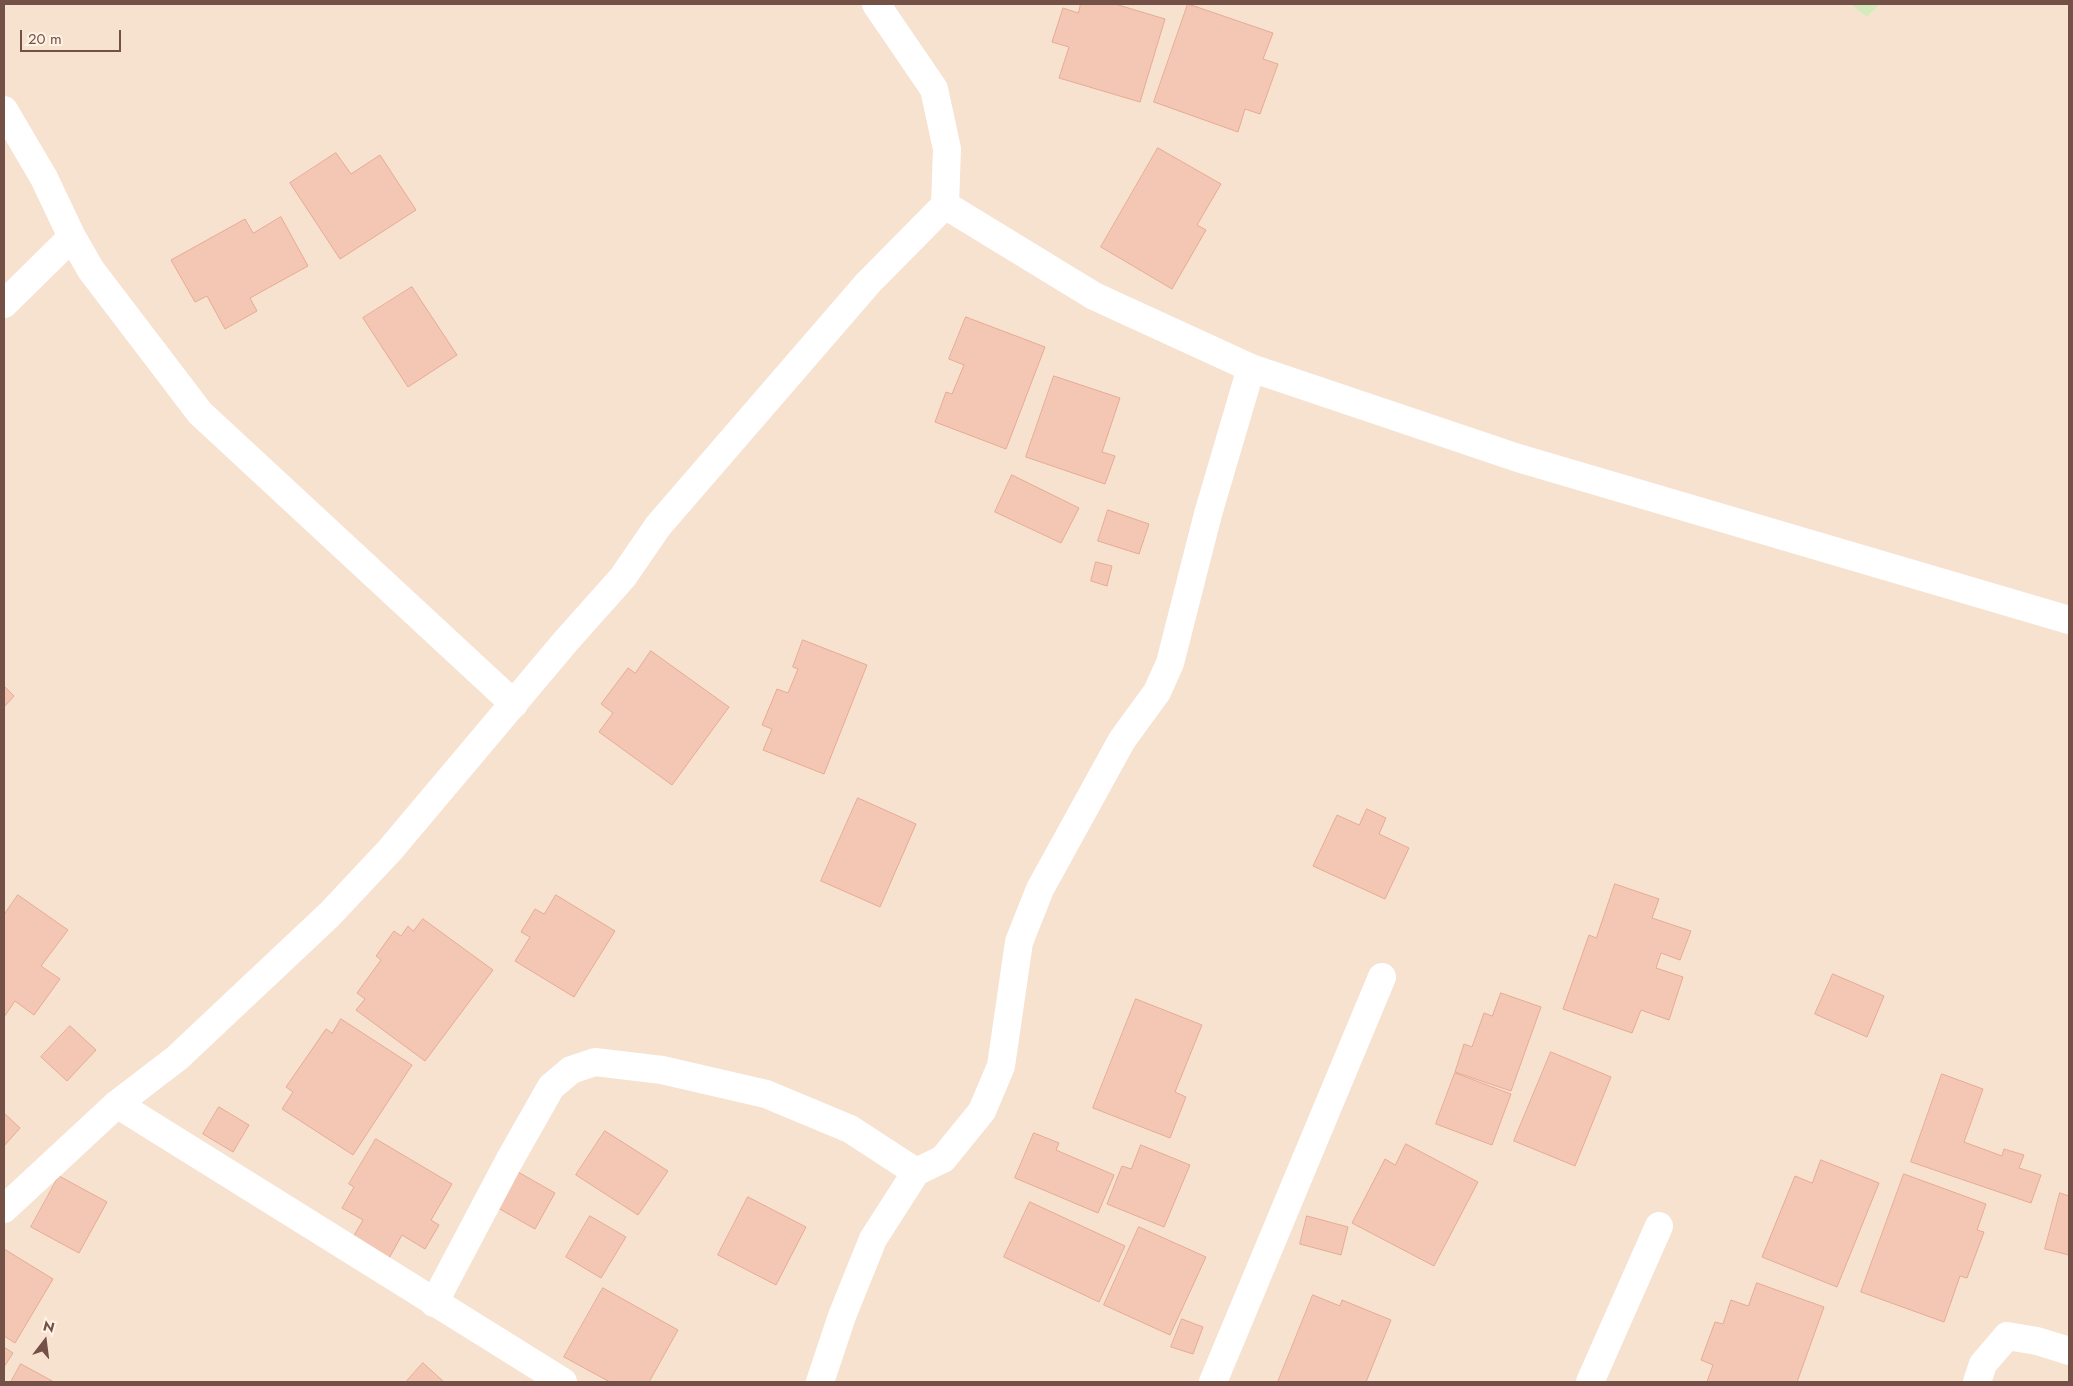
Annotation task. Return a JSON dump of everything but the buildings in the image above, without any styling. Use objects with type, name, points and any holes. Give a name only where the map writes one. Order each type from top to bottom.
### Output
[{"type":"street","points":[[4,1209],[117,1104],[177,1058],[330,914],[390,850],[566,641],[623,577],[658,526],[868,283],[945,204],[947,149],[934,89],[876,4]]},
{"type":"street","points":[[4,110],[44,178],[72,238],[91,270],[200,413],[514,704]]},
{"type":"street","points":[[945,204],[1094,296],[1251,368],[1518,458],[2069,620]]},
{"type":"street","points":[[4,304],[72,238]]},
{"type":"street","points":[[820,1382],[842,1316],[873,1239],[916,1172],[943,1159],[982,1111],[1001,1066],[1019,942],[1040,889],[1122,740],[1157,692],[1170,663],[1208,514],[1251,368]]},
{"type":"street","points":[[1214,1382],[1382,977]]},
{"type":"street","points":[[434,1303],[509,1161],[551,1087],[571,1070],[595,1062],[662,1070],[766,1094],[850,1129],[916,1172]]},
{"type":"street","points":[[117,1104],[563,1382]]},
{"type":"street","points":[[1590,1382],[1659,1226]]},
{"type":"street","points":[[1977,1382],[1984,1364],[2007,1336],[2037,1341],[2069,1351]]},
{"type":"shaded area","points":[[4,4],[1850,4],[1867,17],[1880,4],[2069,4],[2069,1382],[4,1382]]},
{"type":"green space","points":[[1850,4],[1880,4],[1867,17]]}]
